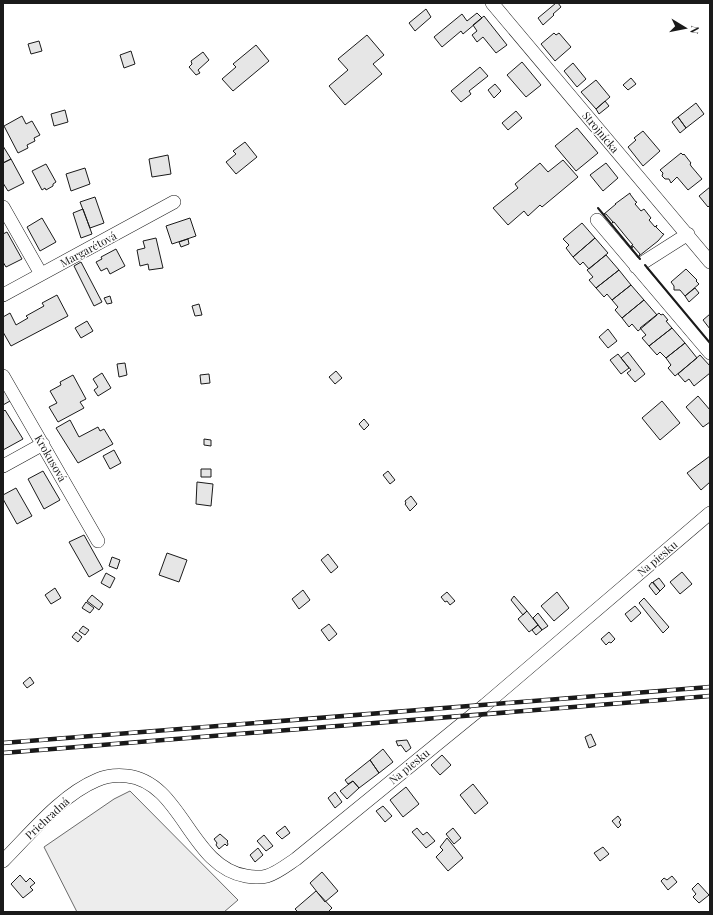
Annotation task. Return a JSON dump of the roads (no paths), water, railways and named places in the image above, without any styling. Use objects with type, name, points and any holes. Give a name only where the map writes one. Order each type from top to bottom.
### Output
[{"type":"street","name":"Strojnícka","points":[[492,3],[710,262]]},
{"type":"street","name":"Margarétová","points":[[3,296],[174,202]]},
{"type":"street","points":[[3,208],[41,274]]},
{"type":"street","points":[[597,220],[710,353]]},
{"type":"street","points":[[636,267],[688,234]]},
{"type":"street","name":"Krokusová","points":[[3,376],[98,541]]},
{"type":"street","points":[[3,466],[43,444]]},
{"type":"street","name":"Na piesku","points":[[96,781],[108,777],[122,776],[132,777],[146,782],[157,789],[204,849],[222,867],[239,875],[248,877],[266,876],[276,872],[296,859],[480,708],[710,513]]},
{"type":"street","name":"Priehradná","points":[[3,861],[55,809],[79,790],[96,781]]},
{"type":"railway","points":[[3,743],[710,687]]},
{"type":"railway","points":[[3,753],[710,696]]}]
